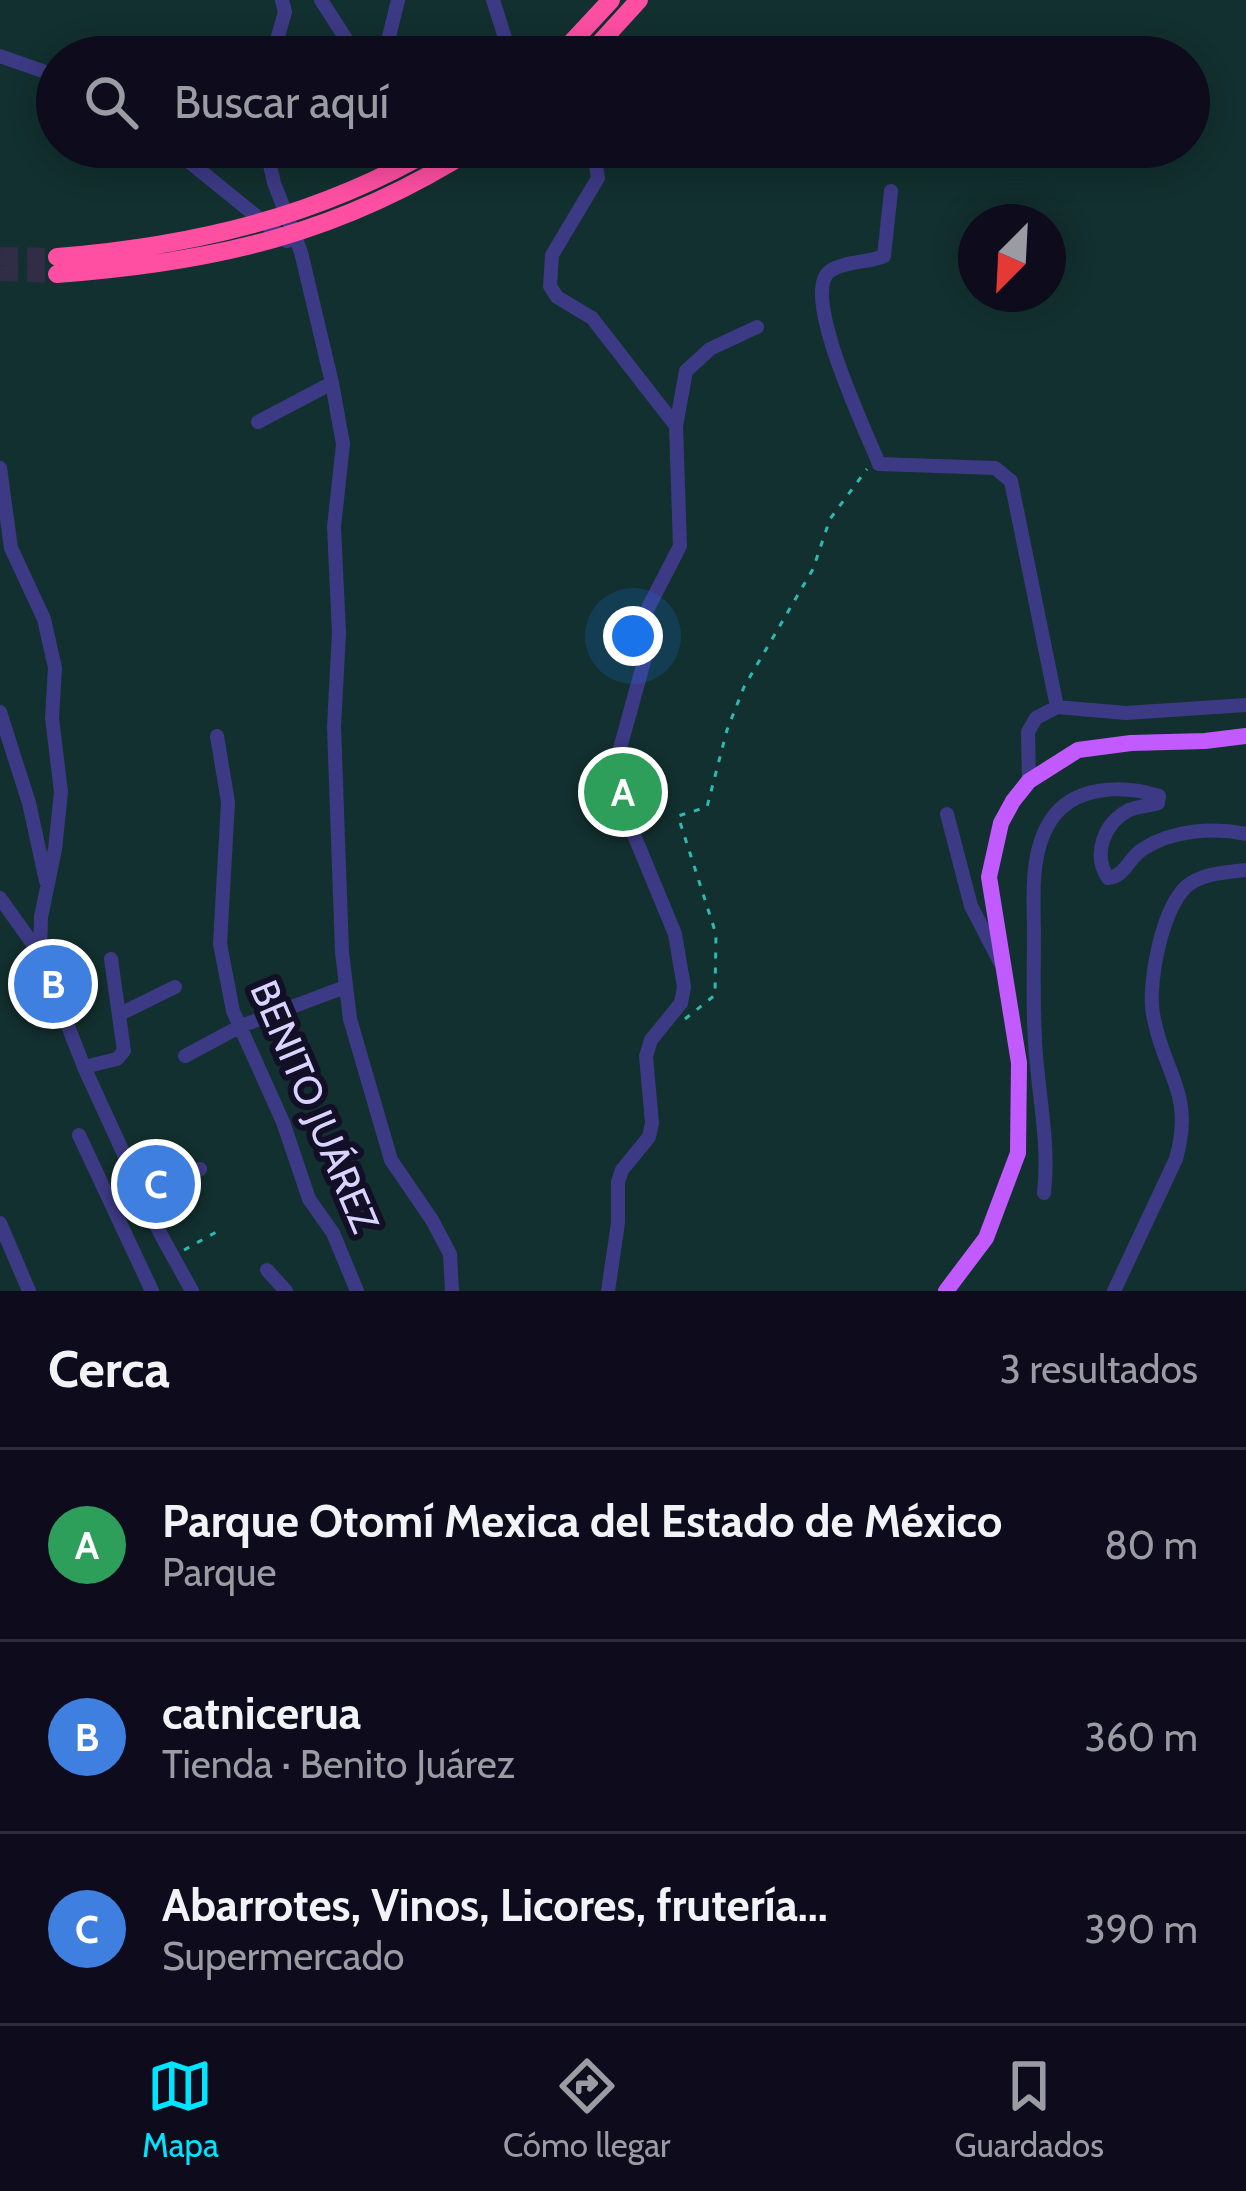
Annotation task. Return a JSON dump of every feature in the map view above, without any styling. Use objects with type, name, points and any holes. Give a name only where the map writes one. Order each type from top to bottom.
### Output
[{"type":"highway","points":[[578,36],[611,0]]},
{"type":"highway","points":[[606,36],[639,0]]},
{"type":"highway","points":[[398,168],[349,194],[267,223],[57,266],[174,262],[315,229],[408,189],[442,168]]},
{"type":"main road","points":[[946,1291],[962,1282],[986,1238],[1013,1173],[1020,1134],[1028,1063],[1003,966],[989,877],[1001,824],[1029,781],[1061,759],[1090,748],[1246,736]]},
{"type":"street","points":[[278,36],[285,12],[282,0]]},
{"type":"street","points":[[321,0],[343,36]]},
{"type":"street","points":[[389,36],[398,0]]},
{"type":"street","points":[[493,0],[504,36]]},
{"type":"street","points":[[0,56],[36,69]]},
{"type":"street","points":[[197,168],[301,252]]},
{"type":"street","points":[[271,168],[301,252],[343,444],[334,543],[339,633],[334,726],[350,1019],[382,1137],[406,1185],[442,1237],[450,1255],[452,1291]]},
{"type":"street","points":[[596,168],[598,178],[552,255],[550,286],[557,297],[592,318],[676,426]]},
{"type":"street","points":[[891,191],[884,256],[832,269],[822,288],[821,303],[832,342],[879,464],[995,468],[1011,482],[1058,706]]},
{"type":"street","points":[[608,1291],[618,1223],[618,1183],[649,1137],[652,1123],[646,1056],[651,1040],[682,996],[681,956],[628,818],[620,752],[645,658],[647,610],[680,546],[676,426],[686,371],[710,349],[757,327]]},
{"type":"street","points":[[258,422],[332,382]]},
{"type":"street","points":[[0,468],[11,548],[44,619],[55,668],[52,718],[61,792],[40,954]]},
{"type":"street","points":[[1029,781],[1028,732],[1036,718],[1058,706],[1126,712],[1246,705]]},
{"type":"street","points":[[0,712],[29,802],[47,886]]},
{"type":"street","name":"BENITO JUÁREZ","points":[[217,736],[228,802],[220,944],[232,1011],[283,1122],[310,1199],[333,1233],[357,1291]]},
{"type":"street","points":[[1044,1193],[1046,1135],[1028,1063],[1035,873],[1043,835],[1066,802],[1081,794],[1130,790],[1159,796],[1158,803],[1129,811],[1111,824],[1102,839],[1100,857],[1108,878],[1119,876],[1143,848],[1188,832],[1246,834]]},
{"type":"street","points":[[947,814],[971,906],[1003,966]]},
{"type":"street","points":[[1114,1291],[1182,1138],[1182,1101],[1152,1009],[1151,986],[1167,921],[1173,904],[1193,881],[1246,870]]},
{"type":"street","points":[[0,898],[40,954],[143,1198],[192,1291]]},
{"type":"street","points":[[84,1067],[122,1056],[111,959]]},
{"type":"street","points":[[120,1013],[175,987]]},
{"type":"street","points":[[185,1056],[241,1027],[345,987]]},
{"type":"street","points":[[79,1135],[152,1291]]},
{"type":"street","points":[[143,1198],[200,1169]]},
{"type":"street","points":[[0,1223],[29,1291]]},
{"type":"street","points":[[267,1270],[286,1291]]},
{"type":"path","points":[[666,1024],[692,1018],[716,995],[716,934],[679,816],[706,807],[744,687],[814,569],[830,519],[864,470]]},
{"type":"path","points":[[172,1256],[218,1231]]},
{"type":"green space","points":[[0,0],[1246,0],[1246,1291],[0,1291]]},
{"type":"tunnel","points":[[0,256],[57,257]]},
{"type":"tunnel","points":[[0,272],[57,274]]},
{"type":"place","name":"Parque Otomí Mexica del Estado de México","points":[[623,792]]},
{"type":"place","name":"catnicerua","points":[[53,984]]},
{"type":"place","name":"Abarrotes, Vinos, Licores, frutería...","points":[[156,1184]]}]
